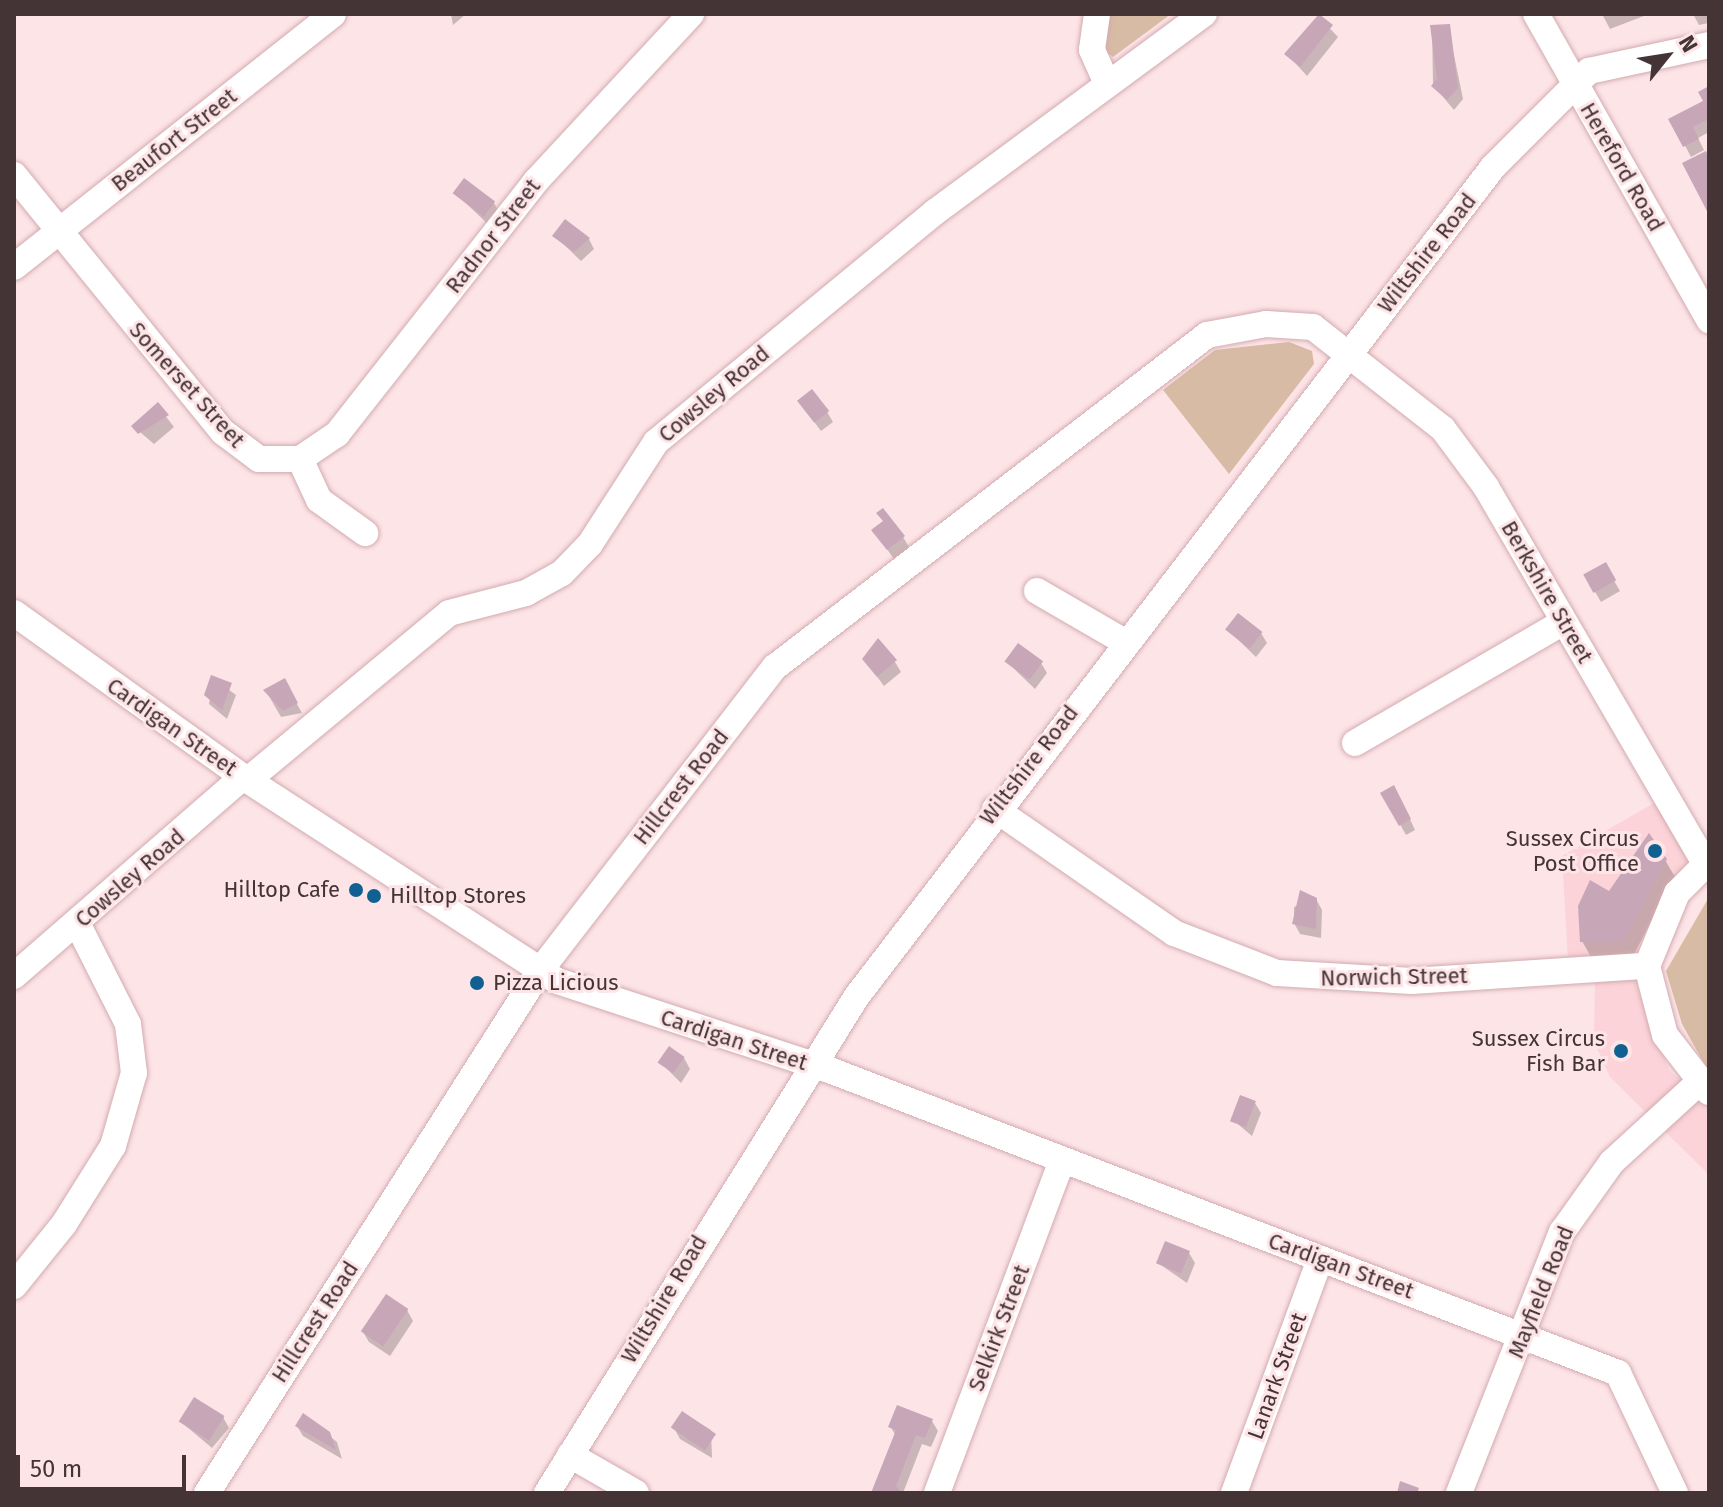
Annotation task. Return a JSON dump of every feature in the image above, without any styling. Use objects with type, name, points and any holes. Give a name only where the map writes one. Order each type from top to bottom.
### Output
[{"type":"street","name":"Beaufort Street","points":[[14,267],[333,14]]},
{"type":"street","name":"Radnor Street","points":[[300,459],[337,434],[536,181],[691,14]]},
{"type":"street","points":[[1097,14],[1092,50],[1107,84]]},
{"type":"street","name":"Cowsley Road","points":[[14,976],[78,925],[246,778],[449,613],[536,590],[562,573],[590,544],[656,442],[935,212],[1204,14]]},
{"type":"street","name":"Hereford Road","points":[[1536,14],[1708,316]]},
{"type":"street","name":"Wiltshire Road","points":[[547,1493],[810,1065],[995,809],[1493,167],[1572,81],[1608,62],[1709,45]]},
{"type":"street","name":"Somerset Street","points":[[14,175],[235,443],[263,461],[300,459]]},
{"type":"street","name":"Hillcrest Road","points":[[207,1493],[539,972],[775,667],[1165,364],[1207,335],[1266,324],[1301,323],[1349,354]]},
{"type":"street","name":"Berkshire Street","points":[[1349,354],[1459,446],[1707,862]]},
{"type":"street","points":[[300,459],[319,500],[365,533]]},
{"type":"street","points":[[1037,591],[1125,642]]},
{"type":"street","name":"Cardigan Street","points":[[14,613],[246,778],[539,972],[810,1065],[1061,1163],[1523,1333],[1618,1373],[1675,1493]]},
{"type":"street","points":[[1355,743],[1564,622]]},
{"type":"street","name":"Norwich Street","points":[[995,809],[1174,933],[1277,973],[1372,981],[1647,966]]},
{"type":"street","points":[[1703,1088],[1655,1014],[1647,966],[1677,893],[1707,862]]},
{"type":"street","points":[[14,1286],[113,1146],[134,1073],[128,1024],[78,925]]},
{"type":"street","name":"Mayfield Road","points":[[1459,1493],[1523,1333],[1583,1198],[1703,1088]]},
{"type":"street","name":"Selkirk Street","points":[[937,1493],[1061,1163]]},
{"type":"street","name":"Lanark Street","points":[[1234,1493],[1320,1259]]},
{"type":"street","points":[[570,1455],[636,1493]]},
{"type":"shaded area","points":[[1109,14],[1171,14],[1113,57],[1105,51]]},
{"type":"shaded area","points":[[1289,342],[1312,351],[1314,364],[1229,474],[1163,390],[1215,350]]},
{"type":"shaded area","points":[[1654,803],[1691,855],[1646,929],[1637,987],[1669,1070],[1709,1107],[1709,1175],[1610,1077],[1594,1042],[1595,980],[1568,960],[1562,856]]},
{"type":"shaded area","points":[[1709,897],[1709,1072],[1682,1024],[1666,971]]},
{"type":"building","points":[[1319,14],[1333,25],[1300,67],[1284,54]]},
{"type":"building","points":[[1450,24],[1458,88],[1447,100],[1431,86],[1437,79],[1430,25]]},
{"type":"building","points":[[1709,86],[1709,119],[1693,127],[1699,139],[1683,147],[1668,119],[1703,101],[1698,92]]},
{"type":"building","points":[[1706,151],[1709,158],[1709,215],[1682,163]]},
{"type":"building","points":[[464,178],[495,201],[484,217],[453,193]]},
{"type":"building","points":[[565,219],[590,238],[574,252],[552,236]]},
{"type":"building","points":[[812,389],[829,411],[814,423],[797,401]]},
{"type":"building","points":[[158,402],[169,415],[138,434],[131,426]]},
{"type":"building","points":[[883,508],[905,536],[887,550],[871,530],[883,521],[876,513]]},
{"type":"building","points":[[1606,562],[1616,580],[1593,593],[1583,575]]},
{"type":"building","points":[[1238,613],[1262,632],[1249,649],[1225,630]]},
{"type":"building","points":[[878,638],[897,660],[877,677],[862,659]]},
{"type":"building","points":[[1018,643],[1043,661],[1030,680],[1004,662]]},
{"type":"building","points":[[211,675],[232,683],[222,710],[204,695]]},
{"type":"building","points":[[285,678],[298,703],[283,711],[263,690]]},
{"type":"building","points":[[1394,785],[1411,819],[1399,826],[1380,793]]},
{"type":"building","points":[[1649,833],[1667,859],[1624,941],[1580,942],[1578,906],[1590,880],[1609,891]]},
{"type":"building","points":[[1300,890],[1317,898],[1316,929],[1292,924]]},
{"type":"building","points":[[669,1046],[685,1057],[673,1073],[658,1062]]},
{"type":"building","points":[[1240,1095],[1256,1101],[1246,1127],[1230,1121]]},
{"type":"building","points":[[1165,1241],[1190,1251],[1181,1273],[1156,1263]]},
{"type":"building","points":[[386,1294],[408,1309],[383,1346],[361,1331]]},
{"type":"building","points":[[194,1397],[225,1416],[209,1441],[179,1422]]},
{"type":"building","points":[[897,1405],[933,1419],[925,1438],[916,1435],[896,1486],[902,1493],[871,1493],[896,1430],[888,1427]]},
{"type":"building","points":[[682,1411],[716,1434],[705,1451],[671,1428]]},
{"type":"building","points":[[303,1413],[330,1432],[336,1450],[295,1426]]},
{"type":"building","points":[[1400,1481],[1419,1488],[1417,1493],[1397,1493]]},
{"type":"place","name":"Sussex Circus Post Office","points":[[1655,851]]},
{"type":"place","name":"Hilltop Cafe","points":[[356,890]]},
{"type":"place","name":"Hilltop Stores","points":[[374,896]]},
{"type":"place","name":"Pizza Licious","points":[[477,983]]},
{"type":"place","name":"Sussex Circus Fish Bar","points":[[1621,1051]]}]
